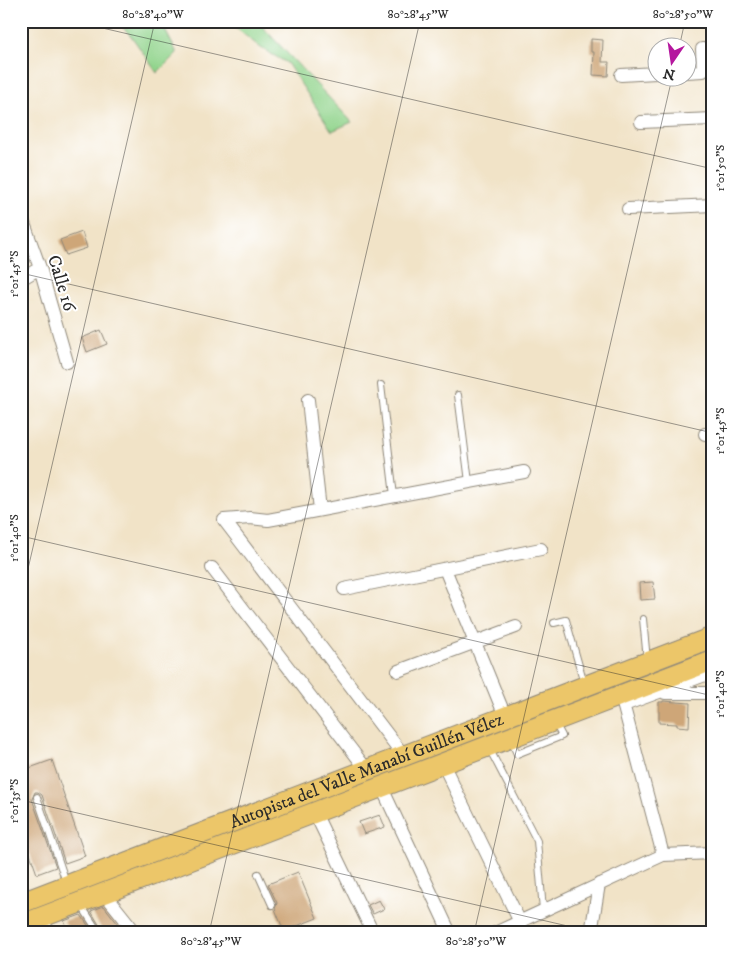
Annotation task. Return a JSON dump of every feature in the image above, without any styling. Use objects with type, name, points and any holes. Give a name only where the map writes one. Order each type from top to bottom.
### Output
[{"type":"main road","name":"Autopista del Valle Manabí Guillén Vélez","points":[[23,897],[67,886],[505,716],[713,638]]},
{"type":"main road","name":"Autopista del Valle Manabí Guillén Vélez","points":[[21,925],[48,925],[79,902],[554,721],[625,697],[713,660]]},
{"type":"main road","points":[[331,784],[339,804]]},
{"type":"street","points":[[696,71],[703,71],[702,49],[713,49]]},
{"type":"street","points":[[621,75],[646,74]]},
{"type":"street","points":[[641,122],[713,119]]},
{"type":"street","points":[[628,209],[713,205]]},
{"type":"street","name":"Calle 16","points":[[21,215],[40,268],[67,362]]},
{"type":"street","points":[[21,279],[40,268]]},
{"type":"street","points":[[308,400],[320,510]]},
{"type":"street","points":[[404,756],[224,520],[250,518],[268,520],[524,472]]},
{"type":"street","points":[[344,589],[541,549]]},
{"type":"street","points":[[212,568],[367,770]]},
{"type":"street","points":[[445,569],[505,716]]},
{"type":"street","points":[[398,671],[516,627]]},
{"type":"street","points":[[656,693],[713,672]]},
{"type":"street","points":[[663,855],[625,697],[656,693],[713,693]]},
{"type":"street","points":[[443,764],[520,928]]},
{"type":"street","points":[[382,788],[450,933]]},
{"type":"street","points":[[315,813],[373,933]]},
{"type":"street","points":[[495,933],[520,928],[543,910],[663,855],[713,853]]},
{"type":"street","points":[[591,933],[599,884]]},
{"type":"street","points":[[104,893],[136,933]]},
{"type":"lane","points":[[381,385],[394,496]]},
{"type":"lane","points":[[458,394],[469,482]]},
{"type":"lane","points":[[643,619],[648,662]]},
{"type":"lane","points":[[554,623],[566,620],[585,686]]},
{"type":"lane","points":[[489,747],[537,841],[543,910]]},
{"type":"lane","points":[[37,797],[67,886]]},
{"type":"lane","points":[[258,874],[272,905]]},
{"type":"lane","points":[[21,882],[23,897]]},
{"type":"lane","points":[[79,902],[99,933]]},
{"type":"green space","points":[[107,21],[165,21],[162,24],[177,53],[157,73],[132,37],[118,22]]},
{"type":"green space","points":[[227,21],[257,21],[352,122],[332,131],[287,63],[261,48]]},
{"type":"building","points":[[591,39],[603,40],[602,62],[609,62],[608,76],[593,75],[594,52],[591,52]]},
{"type":"building","points":[[82,232],[87,248],[66,255],[60,240]]},
{"type":"building","points":[[101,330],[107,344],[87,352],[82,338]]},
{"type":"building","points":[[653,582],[655,599],[640,600],[639,583]]},
{"type":"building","points":[[659,702],[690,703],[689,727],[659,723]]},
{"type":"building","points":[[52,760],[85,856],[65,863],[42,795],[35,792],[32,799],[56,867],[37,874],[21,828],[21,771]]},
{"type":"building","points":[[380,815],[385,827],[364,834],[359,822]]},
{"type":"building","points":[[298,872],[317,918],[284,931],[275,909],[277,903],[268,884]]},
{"type":"building","points":[[379,900],[384,909],[373,914],[368,905]]},
{"type":"building","points":[[104,906],[125,933],[104,933],[91,911]]},
{"type":"building","points":[[81,915],[93,933],[70,933],[64,921]]}]
